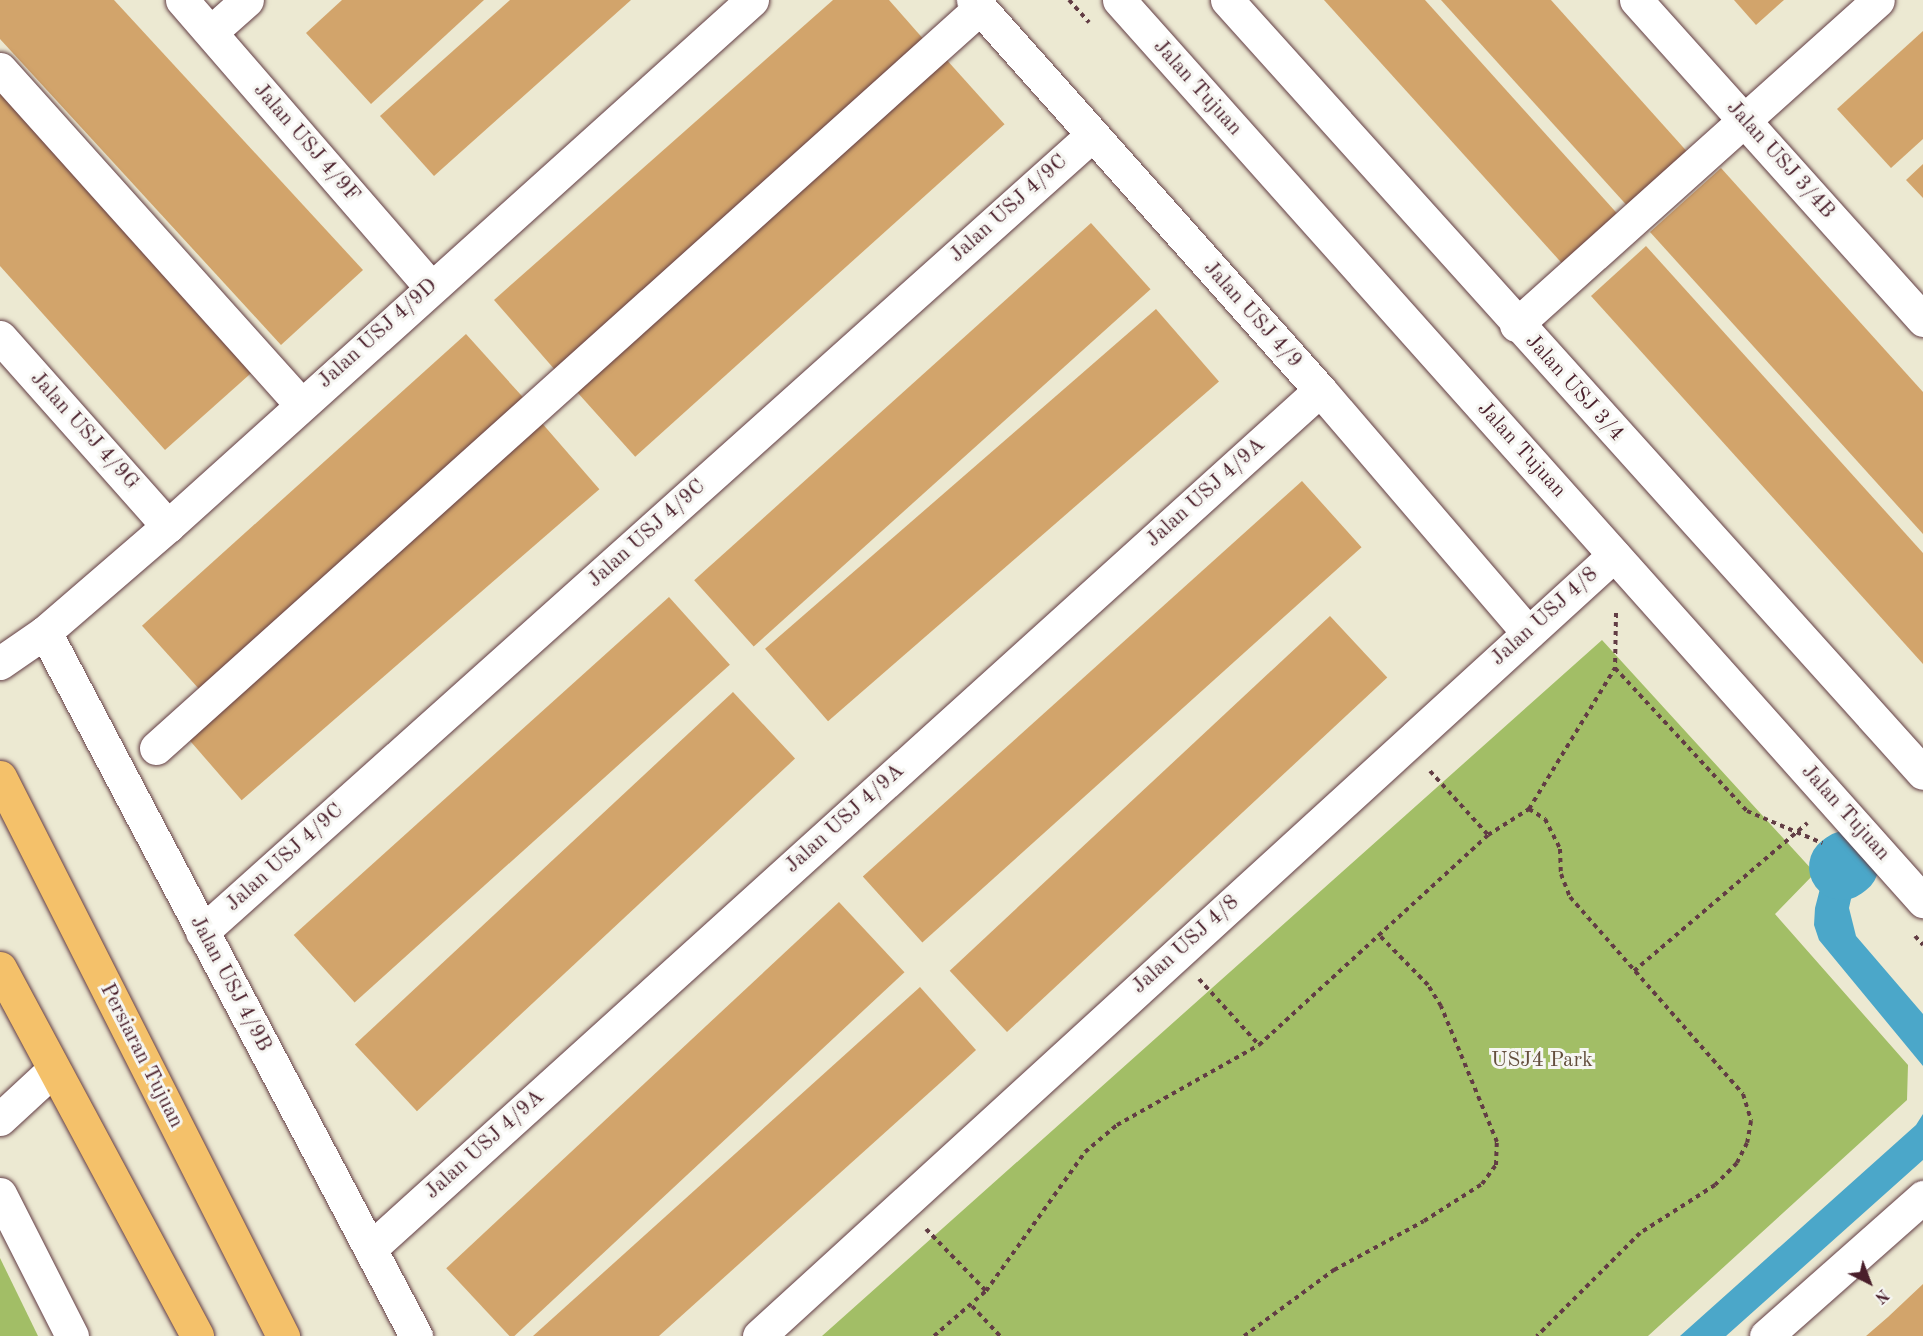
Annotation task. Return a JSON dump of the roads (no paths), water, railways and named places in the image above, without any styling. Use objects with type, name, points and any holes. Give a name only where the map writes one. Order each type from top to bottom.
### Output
[{"type":"main road","name":"Persiaran Tujuan","points":[[0,777],[283,1336]]},
{"type":"main road","points":[[0,968],[197,1336]]},
{"type":"street","name":"Jalan USJ 4/9F","points":[[182,0],[430,286]]},
{"type":"street","points":[[211,32],[247,0]]},
{"type":"street","name":"Jalan USJ 4/9D","points":[[0,663],[45,632],[168,526],[430,286],[752,0]]},
{"type":"street","name":"Jalan Tujuan","points":[[1119,0],[1833,800],[1918,905]]},
{"type":"street","name":"Jalan USJ 3/4","points":[[1227,0],[1516,325],[1917,754]]},
{"type":"street","name":"Jalan USJ 3/4B","points":[[1636,0],[1923,320]]},
{"type":"street","points":[[1516,325],[1878,0]]},
{"type":"street","points":[[156,748],[977,4]]},
{"type":"street","name":"Jalan USJ 4/9","points":[[977,4],[1320,390],[1528,633]]},
{"type":"street","points":[[0,69],[301,404]]},
{"type":"street","name":"Jalan USJ 4/9C","points":[[202,932],[1092,135]]},
{"type":"street","name":"Jalan USJ 4/9G","points":[[0,337],[168,526]]},
{"type":"street","name":"Jalan USJ 4/9A","points":[[371,1248],[1320,390]]},
{"type":"street","name":"Jalan USJ 4/8","points":[[759,1336],[1614,555]]},
{"type":"street","name":"Jalan USJ 4/9B","points":[[45,632],[123,775],[202,932],[416,1336]]},
{"type":"street","points":[[0,1119],[53,1070]]},
{"type":"street","points":[[0,1194],[72,1336]]},
{"type":"street","points":[[1766,1336],[1923,1197]]},
{"type":"water","points":[[1829,854],[1855,881],[1849,908],[1856,936],[1923,1014],[1923,1066],[1819,940],[1814,925],[1815,908]]},
{"type":"water","points":[[1923,1114],[1923,1160],[1726,1336],[1680,1336],[1916,1125]]},
{"type":"waterway","points":[[1842,867],[1846,864]]},
{"type":"park label","name":"USJ4 Park","points":[[1542,1061]]}]
